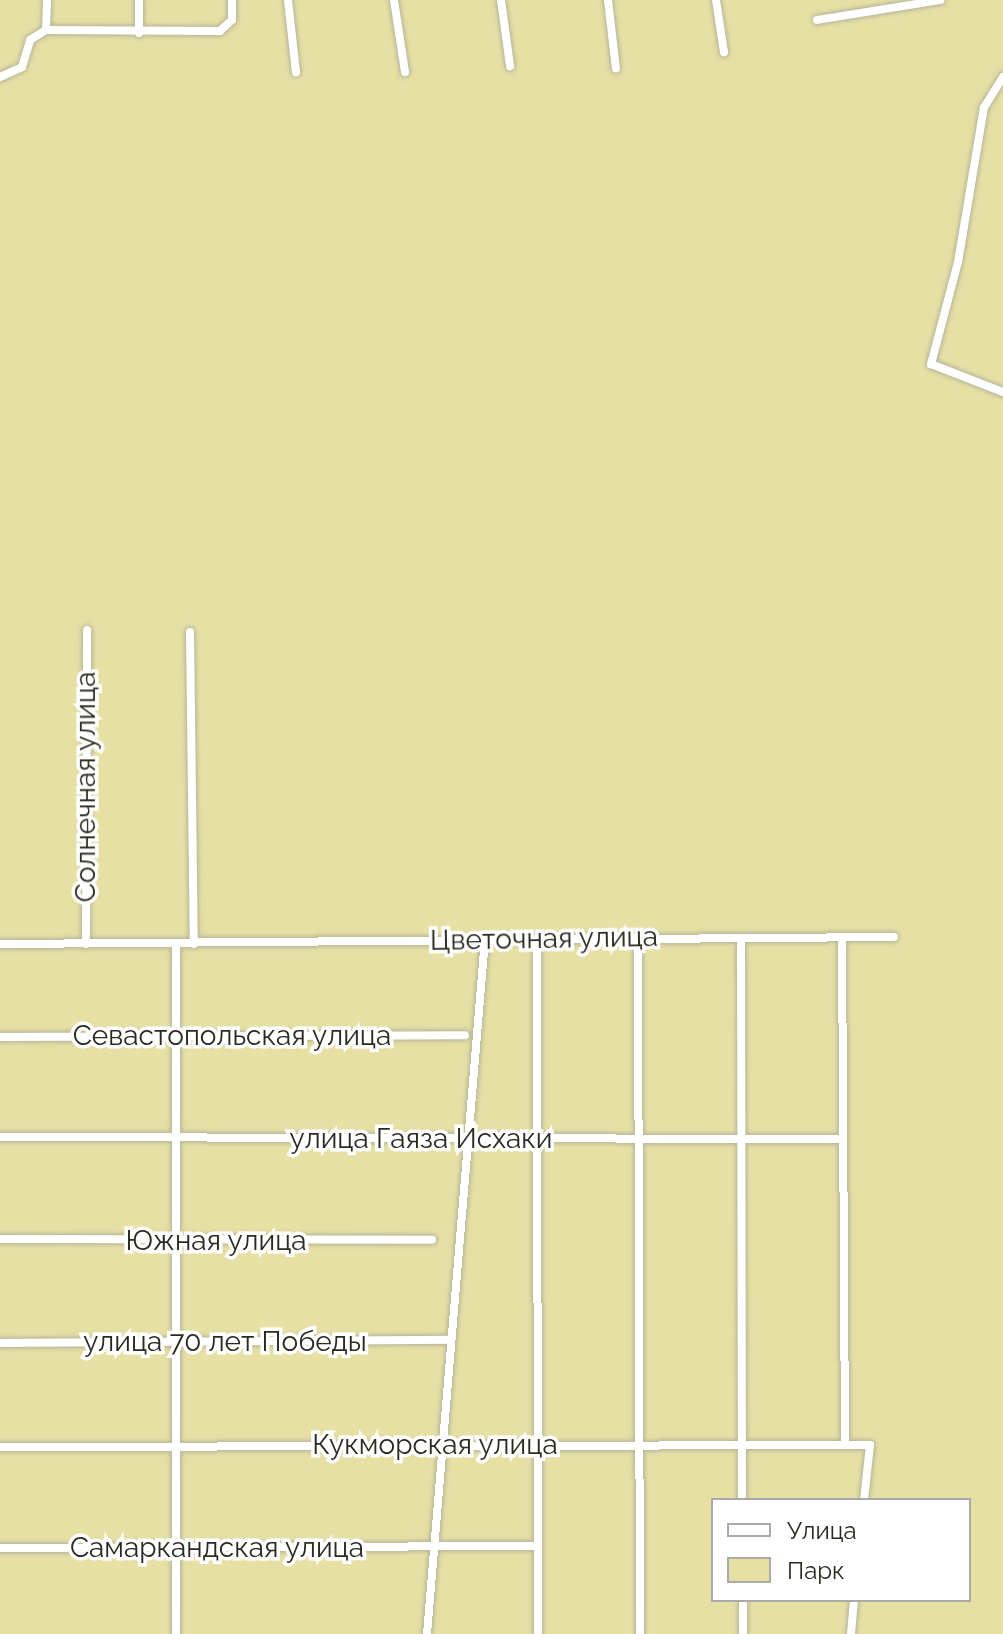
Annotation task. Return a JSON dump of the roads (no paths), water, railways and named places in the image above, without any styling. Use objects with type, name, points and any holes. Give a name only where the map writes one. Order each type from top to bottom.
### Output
[{"type":"street","points":[[46,30],[47,0]]},
{"type":"street","points":[[139,0],[139,33]]},
{"type":"street","points":[[0,77],[22,67],[30,40],[46,30],[139,33],[228,28],[232,0]]},
{"type":"street","points":[[288,0],[296,73]]},
{"type":"street","points":[[394,0],[405,72]]},
{"type":"street","points":[[501,0],[510,66]]},
{"type":"street","points":[[608,0],[616,69]]},
{"type":"street","points":[[716,0],[724,52]]},
{"type":"street","points":[[817,20],[940,0]]},
{"type":"street","points":[[1003,77],[984,107],[958,262],[931,364],[1003,392]]},
{"type":"street","name":"Солнечная улица","points":[[86,944],[87,630]]},
{"type":"street","points":[[190,632],[194,944]]},
{"type":"street","points":[[842,937],[845,1444]]},
{"type":"street","name":"Цветочная улица","points":[[0,944],[894,937]]},
{"type":"street","points":[[638,938],[640,1634]]},
{"type":"street","points":[[741,938],[742,1498]]},
{"type":"street","points":[[427,1634],[485,939]]},
{"type":"street","points":[[537,939],[538,1634]]},
{"type":"street","points":[[176,944],[176,1634]]},
{"type":"street","name":"Севастопольская улица","points":[[0,1037],[465,1035]]},
{"type":"street","name":"улица Гаяза Исхаки","points":[[0,1137],[178,1140],[842,1139]]},
{"type":"street","name":"Южная улица","points":[[0,1239],[432,1240]]},
{"type":"street","name":"улица 70 лет Победы","points":[[0,1343],[450,1340]]},
{"type":"street","name":"Кукморская улица","points":[[0,1447],[870,1445],[864,1498]]},
{"type":"street","name":"Самаркандская улица","points":[[0,1548],[536,1546]]},
{"type":"street","points":[[743,1602],[743,1634]]},
{"type":"street","points":[[851,1634],[854,1602]]}]
